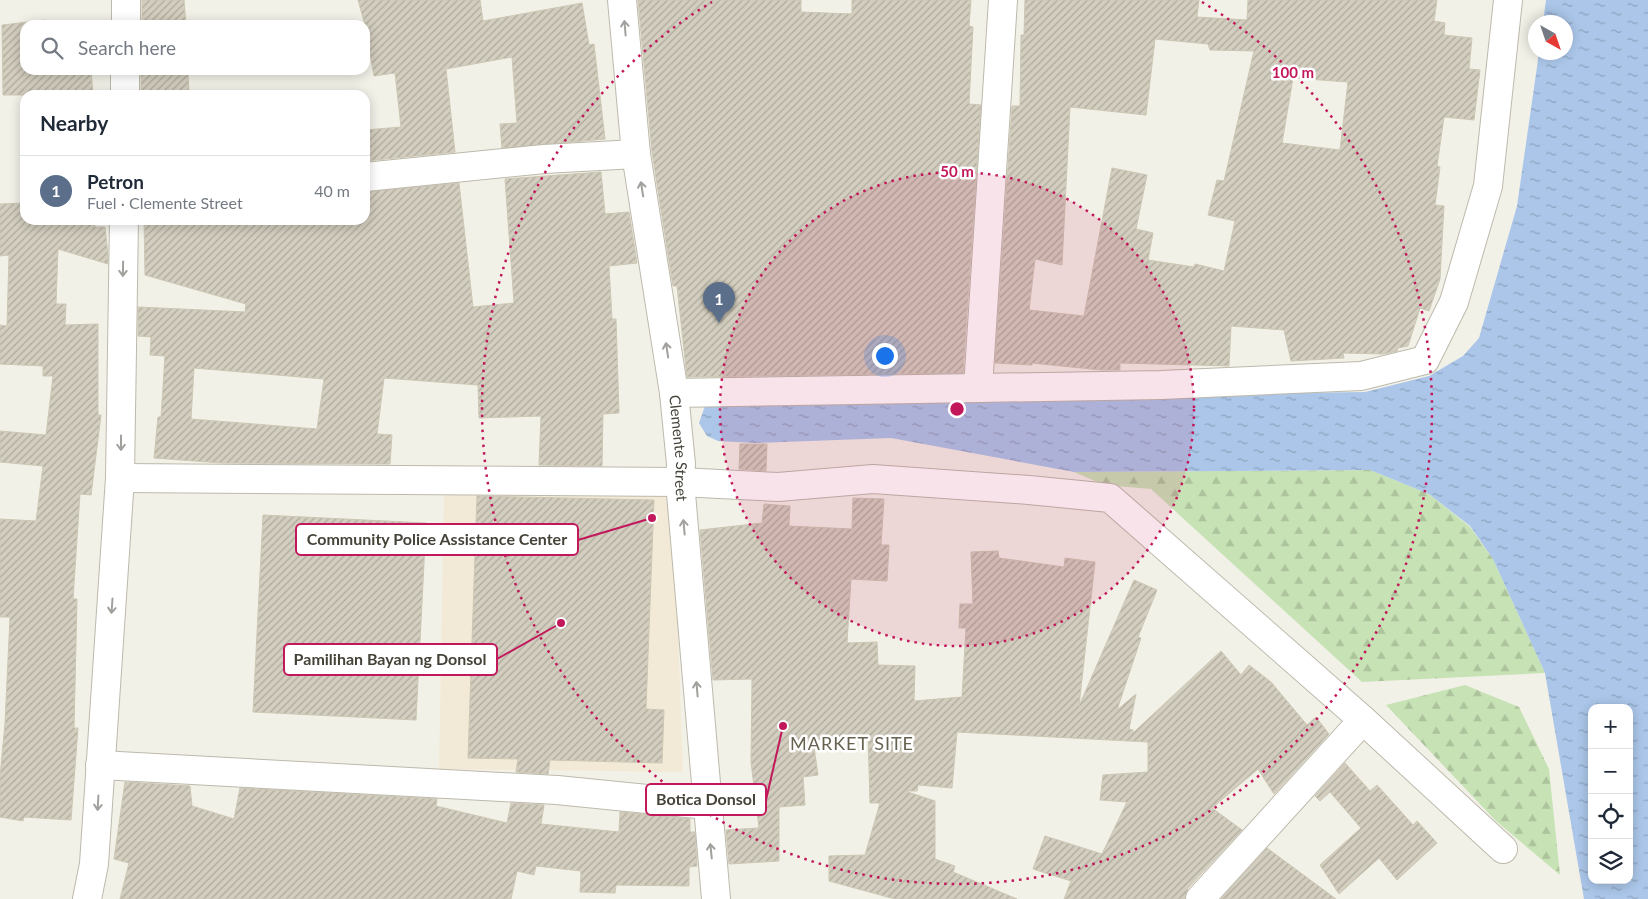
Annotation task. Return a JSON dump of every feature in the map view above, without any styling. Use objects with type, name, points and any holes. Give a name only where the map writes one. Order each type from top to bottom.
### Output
[{"type":"street","points":[[126,0],[126,20]]},
{"type":"street","name":"Clemente Street","points":[[622,0],[636,154],[676,404],[716,899]]},
{"type":"street","points":[[978,388],[1004,0]]},
{"type":"street","points":[[676,404],[978,388],[1161,385],[1361,376],[1425,360],[1454,302],[1488,186],[1508,0]]},
{"type":"street","points":[[125,75],[125,90]]},
{"type":"street","points":[[370,176],[544,159],[636,154]]},
{"type":"street","points":[[87,899],[94,864],[120,478],[124,225]]},
{"type":"street","points":[[120,478],[681,473],[778,487],[873,478],[1110,498],[1363,720],[1503,849]]},
{"type":"street","points":[[1200,899],[1363,720]]},
{"type":"street","points":[[100,765],[557,790],[707,805]]},
{"type":"shaded area","points":[[444,489],[673,493],[683,772],[439,769]]},
{"type":"green space","points":[[1370,470],[1429,494],[1470,527],[1493,559],[1545,673],[1362,682],[1151,489],[1104,485],[1074,472]]},
{"type":"green space","points":[[1465,685],[1519,707],[1549,769],[1560,875],[1496,821],[1386,705]]},
{"type":"water","points":[[1546,0],[1648,0],[1648,899],[1584,899],[1545,673],[1493,559],[1470,526],[1429,494],[1370,470],[1074,472],[891,438],[755,443],[718,441],[707,436],[699,423],[705,406],[722,400],[1365,392],[1429,376],[1463,356],[1479,338],[1517,206],[1538,60],[1573,60],[1573,15],[1544,15]]},
{"type":"building","points":[[142,0],[184,0],[186,20],[142,20]]},
{"type":"building","points":[[358,0],[480,0],[483,21],[582,3],[589,45],[594,44],[605,139],[502,148],[500,124],[517,123],[512,57],[446,69],[455,152],[370,160],[370,130],[401,127],[395,73],[374,76],[370,53],[370,20],[364,20]]},
{"type":"building","points":[[638,0],[801,0],[801,12],[852,14],[852,0],[971,0],[969,26],[973,27],[969,104],[981,105],[963,373],[687,377],[677,286],[673,286],[652,152]]},
{"type":"building","points":[[1025,0],[1199,0],[1197,17],[1247,20],[1248,0],[1437,0],[1434,21],[1445,23],[1444,35],[1472,38],[1469,69],[1480,70],[1474,120],[1444,117],[1437,166],[1440,167],[1435,205],[1444,206],[1440,279],[1429,311],[1420,308],[1408,346],[1383,354],[1343,353],[1344,358],[1291,361],[1284,330],[1231,326],[1229,366],[1120,363],[1120,370],[1101,370],[1032,363],[1032,365],[995,363],[1012,106],[1020,106],[1021,35],[1024,35]],"holes":[[[1155,39],[1208,44],[1210,50],[1254,51],[1224,181],[1217,180],[1208,215],[1235,221],[1224,271],[1195,264],[1194,267],[1148,260],[1153,233],[1136,229],[1147,175],[1112,168],[1084,316],[1029,310],[1035,259],[1062,265],[1070,107],[1146,115]],[[1293,78],[1348,82],[1340,150],[1282,143]]]},
{"type":"building","points":[[20,23],[20,75],[91,75],[93,90],[20,90],[20,95],[3,95],[2,25]]},
{"type":"building","points":[[141,75],[188,75],[189,90],[141,90]]},
{"type":"building","points":[[601,172],[605,214],[629,212],[637,263],[609,266],[612,319],[616,319],[619,413],[603,414],[602,466],[539,465],[541,416],[479,418],[478,385],[384,378],[377,434],[392,435],[390,464],[222,463],[154,458],[158,417],[161,417],[165,356],[150,355],[151,337],[138,336],[138,307],[245,312],[246,304],[145,275],[144,225],[370,225],[370,192],[459,183],[473,307],[514,303],[505,179]],"holes":[[[194,368],[324,379],[317,429],[191,419]]]},
{"type":"building","points":[[20,203],[20,225],[95,225],[95,227],[105,227],[108,264],[58,249],[56,304],[66,304],[65,325],[98,324],[98,415],[101,415],[91,495],[80,494],[73,599],[77,599],[74,728],[78,728],[71,820],[24,817],[23,821],[0,817],[0,777],[5,723],[10,617],[0,617],[0,519],[36,521],[43,466],[0,462],[0,431],[46,435],[53,376],[43,376],[43,366],[0,364],[0,325],[7,326],[9,255],[0,256],[0,204]]},
{"type":"building","points":[[740,444],[767,444],[766,471],[739,469]]},
{"type":"building","points":[[477,496],[654,500],[646,709],[664,710],[662,763],[550,760],[548,774],[516,772],[518,759],[468,758]]},
{"type":"building","points":[[853,498],[884,499],[881,545],[889,545],[887,581],[851,579],[847,643],[877,642],[878,665],[915,666],[914,701],[962,697],[966,628],[959,628],[960,604],[973,604],[971,552],[998,551],[999,558],[1064,567],[1065,558],[1095,562],[1079,706],[1134,580],[1157,590],[1138,637],[1141,638],[1117,710],[1136,694],[1129,729],[1133,730],[1133,733],[1221,651],[1241,675],[1249,665],[1271,682],[1307,725],[1316,717],[1329,734],[1274,794],[1258,769],[1212,808],[1242,830],[1188,888],[1185,899],[1064,899],[1071,881],[1033,869],[1045,836],[1102,854],[1127,802],[1100,800],[1103,775],[1148,772],[1148,742],[957,732],[952,788],[918,785],[917,791],[905,791],[935,801],[935,859],[955,866],[953,872],[1017,899],[895,899],[829,881],[829,856],[865,855],[880,803],[870,803],[868,734],[813,740],[818,775],[803,777],[805,805],[779,807],[779,861],[729,864],[726,830],[759,828],[751,762],[752,679],[713,680],[700,530],[762,523],[764,504],[790,506],[789,526],[852,529]]},
{"type":"building","points":[[263,515],[426,523],[416,720],[253,712]]},
{"type":"building","points":[[1345,763],[1370,791],[1377,785],[1413,825],[1417,821],[1437,843],[1397,880],[1379,858],[1339,894],[1320,865],[1361,828],[1330,792],[1320,801],[1315,796]]},
{"type":"building","points":[[125,782],[190,786],[192,806],[234,819],[240,788],[437,799],[436,806],[507,823],[511,803],[544,805],[541,824],[619,832],[620,812],[690,819],[690,832],[695,832],[697,866],[689,867],[689,886],[616,885],[615,893],[580,892],[581,871],[536,866],[534,875],[517,871],[511,899],[120,899],[129,863],[114,859]]},
{"type":"building","points":[[1267,848],[1336,899],[1221,899]]},
{"type":"place","name":"Petron","points":[[719,323]]},
{"type":"place","name":"Community Police Assistance Center","points":[[652,518]]},
{"type":"place","name":"Pamilihan Bayan ng Donsol","points":[[561,623]]},
{"type":"place","name":"Botica Donsol","points":[[783,726]]},
{"type":"district","name":"MARKET SITE","points":[[852,744]]}]
